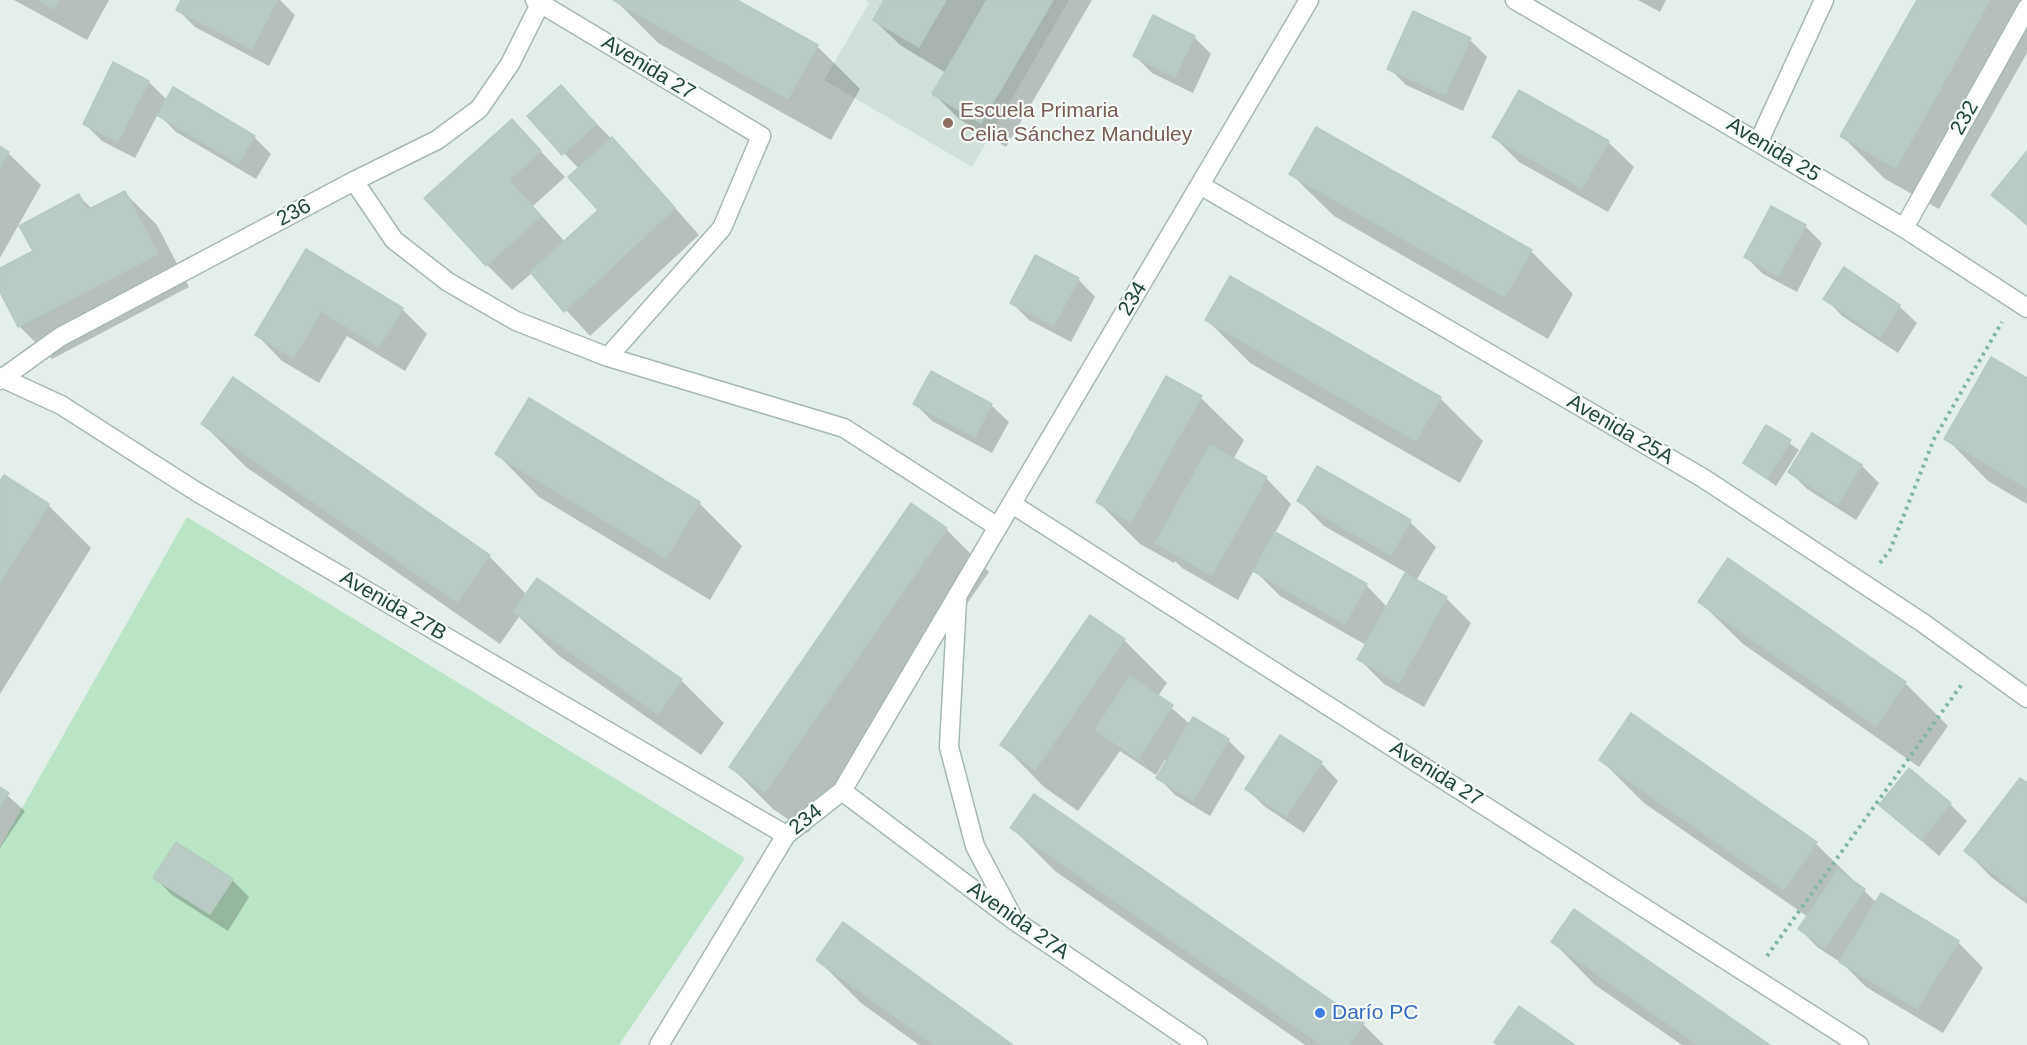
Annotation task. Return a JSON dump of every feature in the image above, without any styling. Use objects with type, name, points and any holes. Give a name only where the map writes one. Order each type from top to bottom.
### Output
[{"type":"street","name":"234","points":[[659,1045],[786,835],[842,791],[1309,0]]},
{"type":"street","name":"Avenida 25","points":[[1515,0],[1760,141],[1904,228],[2021,304]]},
{"type":"street","points":[[1760,141],[1824,0]]},
{"type":"street","name":"Avenida 27","points":[[539,1],[761,135],[722,228],[608,357]]},
{"type":"street","name":"236","points":[[0,378],[60,337],[354,181],[437,140],[479,109],[510,64],[539,1]]},
{"type":"street","name":"232","points":[[1904,228],[2027,8]]},
{"type":"street","points":[[354,181],[394,240],[448,282],[516,321],[608,357],[844,428],[998,527]]},
{"type":"street","name":"Avenida 25A","points":[[1200,185],[1703,478],[1978,661],[2027,698]]},
{"type":"street","name":"Avenida 27B","points":[[0,378],[61,405],[197,492],[786,835]]},
{"type":"street","name":"Avenida 27","points":[[1012,504],[1859,1045]]},
{"type":"street","name":"234","points":[[957,597],[949,747],[975,846],[1015,921]]},
{"type":"street","name":"Avenida 27A","points":[[842,791],[1015,921],[1198,1045]]},
{"type":"path","points":[[1865,585],[1890,550],[1934,439],[2021,304]]},
{"type":"path","points":[[1752,975],[1978,661]]},
{"type":"shaded area","name":"Escuela Primaria Celia Sánchez Manduley","points":[[865,0],[1069,0],[972,167],[824,80],[869,3]]},
{"type":"green space","points":[[187,517],[745,858],[619,1045],[0,1045],[0,847]]},
{"type":"building","points":[[38,0],[59,0],[54,9]]},
{"type":"building","points":[[181,0],[277,0],[252,49],[176,10]]},
{"type":"building","points":[[613,0],[737,0],[818,45],[788,99]]},
{"type":"building","points":[[884,0],[946,0],[919,47],[873,20]]},
{"type":"building","points":[[987,0],[1053,0],[981,123],[932,94]]},
{"type":"building","points":[[1917,0],[1990,0],[1896,168],[1840,136]]},
{"type":"building","points":[[1413,11],[1471,38],[1445,95],[1387,69]]},
{"type":"building","points":[[1153,15],[1195,36],[1175,77],[1133,56]]},
{"type":"building","points":[[113,62],[149,81],[118,142],[83,124]]},
{"type":"building","points":[[561,85],[596,124],[562,155],[527,116]]},
{"type":"building","points":[[173,87],[255,136],[238,163],[157,115]]},
{"type":"building","points":[[1519,90],[1609,141],[1582,188],[1492,137]]},
{"type":"building","points":[[512,119],[541,151],[509,180],[541,216],[486,266],[424,198]]},
{"type":"building","points":[[1316,127],[1532,250],[1505,297],[1289,174]]},
{"type":"building","points":[[612,137],[675,208],[564,312],[530,272],[598,210],[568,177]]},
{"type":"building","points":[[0,146],[9,152],[0,168]]},
{"type":"building","points":[[2027,151],[2027,224],[1991,195]]},
{"type":"building","points":[[125,191],[158,254],[18,327],[0,292],[0,268],[33,251],[19,226],[79,194],[87,210]]},
{"type":"building","points":[[1771,206],[1806,225],[1779,276],[1744,257]]},
{"type":"building","points":[[306,249],[403,308],[379,347],[321,311],[294,358],[255,335]]},
{"type":"building","points":[[1035,255],[1079,278],[1054,326],[1010,303]]},
{"type":"building","points":[[1844,267],[1900,305],[1880,337],[1823,299]]},
{"type":"building","points":[[1230,276],[1441,397],[1416,441],[1205,320]]},
{"type":"building","points":[[1991,357],[2027,378],[2027,488],[1944,439]]},
{"type":"building","points":[[931,371],[992,404],[975,437],[913,404]]},
{"type":"building","points":[[1166,376],[1202,396],[1131,522],[1096,502]]},
{"type":"building","points":[[233,377],[490,555],[457,602],[201,424]]},
{"type":"building","points":[[529,398],[700,502],[666,558],[495,454]]},
{"type":"building","points":[[1766,425],[1791,440],[1767,479],[1743,463]]},
{"type":"building","points":[[1812,433],[1862,465],[1838,504],[1788,472]]},
{"type":"building","points":[[1210,445],[1267,477],[1212,575],[1155,543]]},
{"type":"building","points":[[1317,466],[1411,520],[1391,555],[1297,501]]},
{"type":"building","points":[[4,475],[49,504],[0,583],[0,481]]},
{"type":"building","points":[[911,503],[947,528],[765,792],[729,767]]},
{"type":"building","points":[[1275,532],[1367,584],[1345,624],[1253,571]]},
{"type":"building","points":[[1728,558],[1906,682],[1876,726],[1698,602]]},
{"type":"building","points":[[1405,573],[1447,597],[1399,683],[1357,659]]},
{"type":"building","points":[[537,578],[682,679],[658,714],[513,612]]},
{"type":"building","points":[[1090,615],[1125,639],[1035,770],[1000,745]]},
{"type":"building","points":[[1130,676],[1173,705],[1138,759],[1095,730]]},
{"type":"building","points":[[1631,713],[1817,842],[1784,890],[1599,760]]},
{"type":"building","points":[[1193,717],[1229,739],[1193,800],[1156,778]]},
{"type":"building","points":[[1280,735],[1322,762],[1286,816],[1245,789]]},
{"type":"building","points":[[1909,768],[1951,803],[1921,840],[1879,805]]},
{"type":"building","points":[[2020,778],[2027,783],[2027,894],[2024,897],[1964,851]]},
{"type":"building","points":[[0,787],[9,793],[0,806]]},
{"type":"building","points":[[1034,794],[1364,1023],[1348,1045],[1322,1045],[1010,828]]},
{"type":"building","points":[[176,842],[233,879],[210,914],[153,878]]},
{"type":"building","points":[[1838,870],[1865,889],[1825,948],[1798,929]]},
{"type":"building","points":[[1881,893],[1959,941],[1917,1009],[1839,962]]},
{"type":"building","points":[[1574,909],[1770,1045],[1698,1045],[1551,942]]},
{"type":"building","points":[[843,922],[1013,1045],[934,1045],[816,960]]},
{"type":"building","points":[[1519,1006],[1575,1045],[1498,1045],[1494,1042]]},
{"type":"place","name":"Escuela Primaria Celia Sánchez Manduley","points":[[948,123]]},
{"type":"place","name":"Darío PC","points":[[1320,1013]]}]
